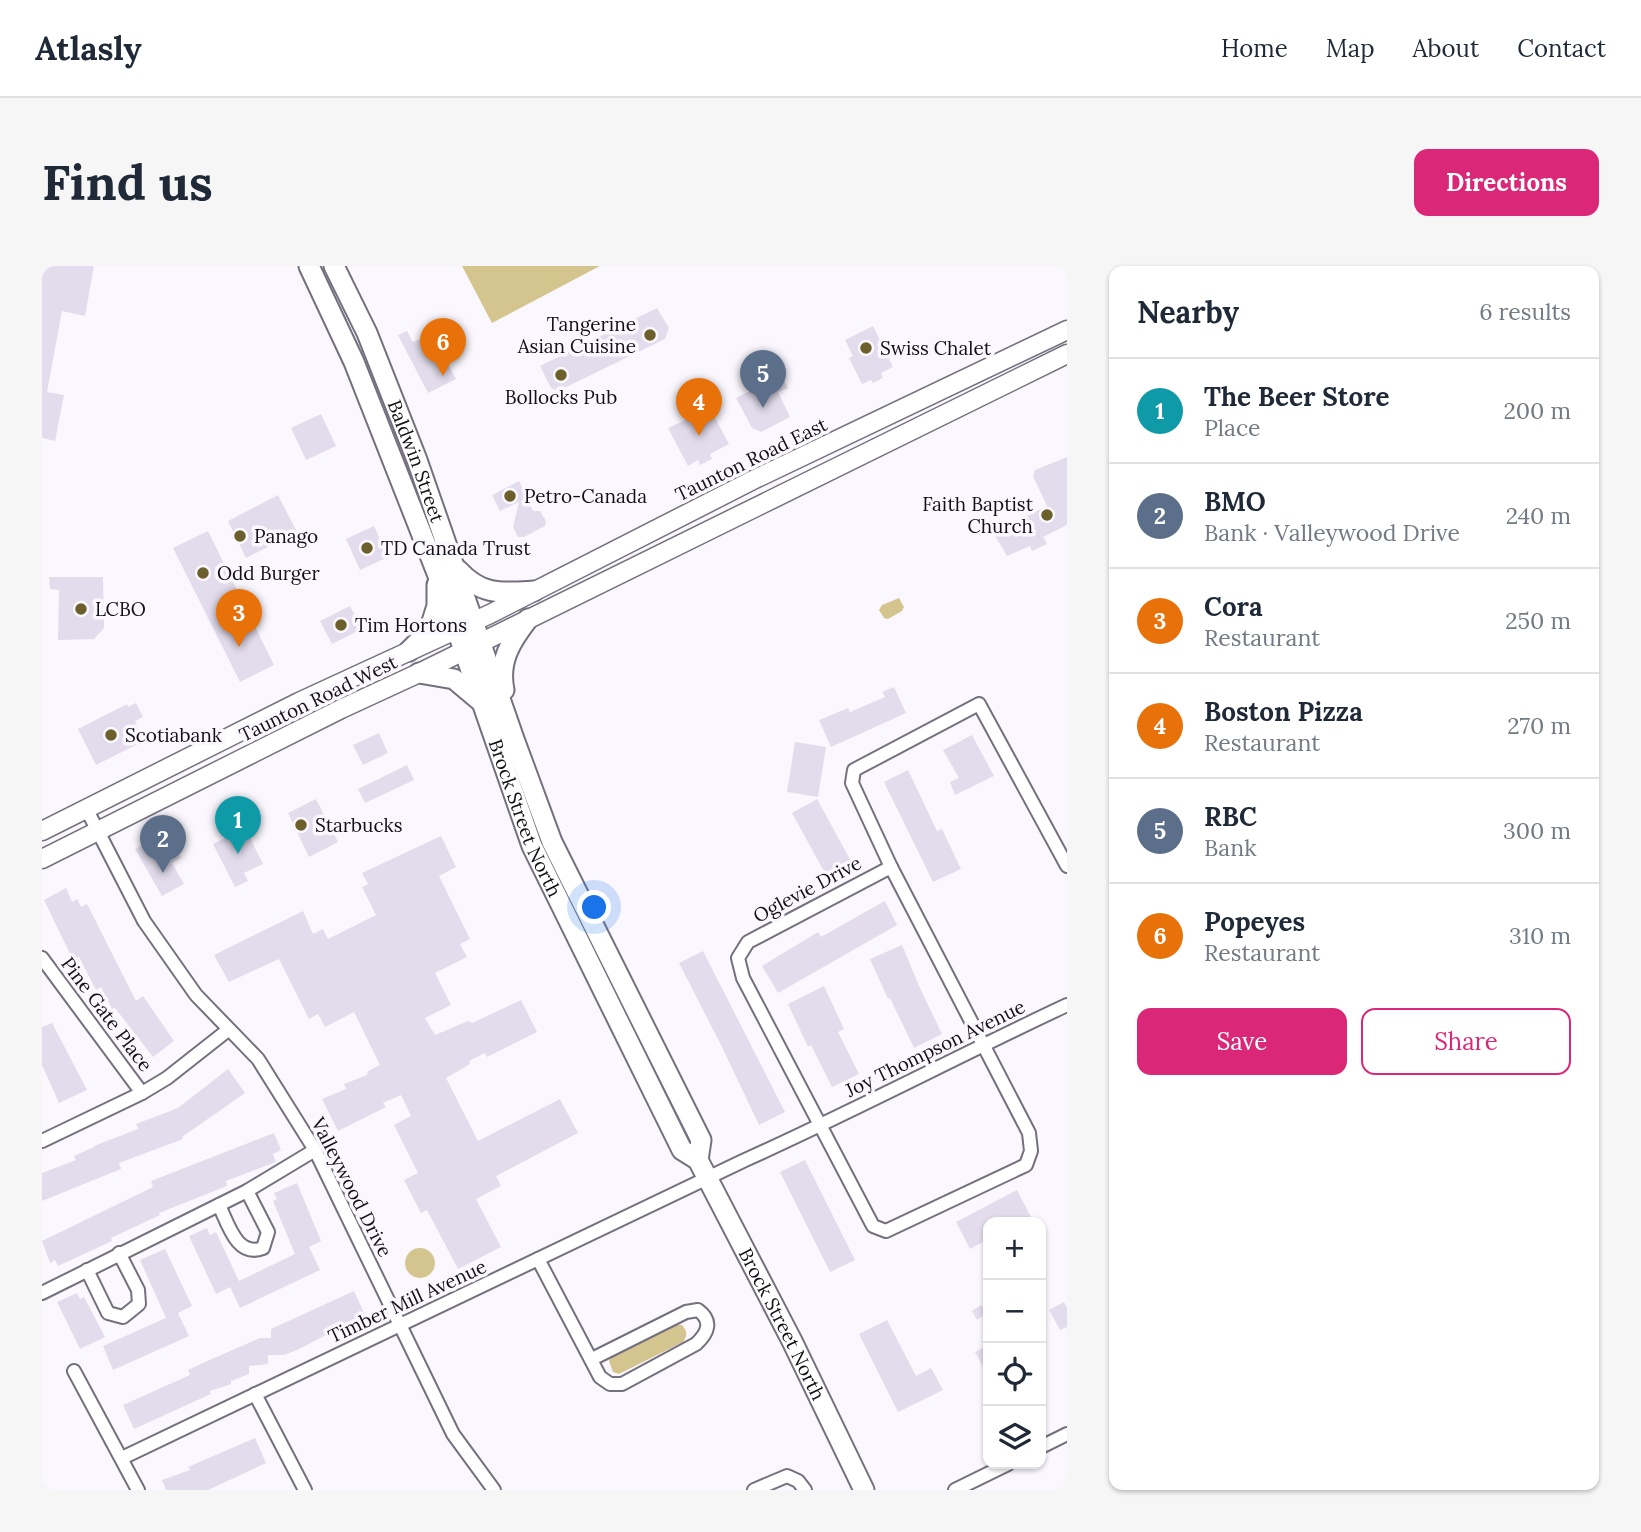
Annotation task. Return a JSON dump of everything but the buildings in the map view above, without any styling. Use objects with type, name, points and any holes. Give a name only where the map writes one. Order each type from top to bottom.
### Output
[{"type":"main road","name":"Baldwin Street","points":[[309,266],[446,570],[475,621],[514,739]]},
{"type":"main road","name":"Baldwin Street","points":[[334,266],[367,332],[393,395],[446,570],[455,629],[463,651]]},
{"type":"main road","name":"Taunton Road East","points":[[455,629],[755,479],[1067,330]]},
{"type":"main road","points":[[463,651],[1067,354]]},
{"type":"main road","points":[[409,651],[429,631],[446,570],[481,589],[511,593],[534,591]]},
{"type":"main road","points":[[514,739],[502,684],[503,666],[507,649],[528,619]]},
{"type":"main road","name":"Taunton Road West","points":[[42,831],[299,702],[455,629]]},
{"type":"main road","name":"Taunton Road West","points":[[42,859],[286,736],[463,651]]},
{"type":"main road","name":"Brock Street North","points":[[463,651],[532,846],[555,895],[682,1150],[698,1160],[708,1179],[792,1341],[864,1490]]},
{"type":"main road","points":[[419,673],[454,679],[481,702]]},
{"type":"main road","name":"Brock Street North","points":[[514,739],[552,842],[701,1140],[698,1160]]},
{"type":"street","points":[[891,867],[852,783],[854,770],[979,704],[1061,840],[1067,866]]},
{"type":"street","name":"Valleywood Drive","points":[[87,810],[144,921],[196,995],[258,1059],[315,1150],[453,1434],[494,1490]]},
{"type":"street","name":"Oglevie Drive","points":[[891,867],[1029,1133],[1031,1151],[1026,1165],[886,1231],[873,1226],[743,978],[738,958],[748,942],[891,867]]},
{"type":"street","name":"Pine Gate Place","points":[[42,958],[142,1093]]},
{"type":"street","name":"Joy Thompson Avenue","points":[[708,1179],[1067,1005]]},
{"type":"street","name":"Pine Gate Place","points":[[42,1141],[142,1093],[167,1078],[228,1030]]},
{"type":"street","points":[[42,1293],[247,1191],[315,1150]]},
{"type":"street","name":"Timber Mill Avenue","points":[[122,1458],[708,1179]]},
{"type":"street","points":[[219,1205],[237,1242],[244,1249],[254,1252],[263,1248],[268,1232],[247,1191]]},
{"type":"street","points":[[87,1270],[108,1313],[123,1317],[139,1304],[138,1290],[119,1253]]},
{"type":"street","points":[[538,1259],[600,1377],[610,1384],[622,1384],[696,1344],[706,1335],[708,1326],[705,1315],[698,1310],[686,1312],[592,1359]]},
{"type":"street","points":[[74,1371],[138,1490]]},
{"type":"street","points":[[255,1394],[305,1490]]},
{"type":"street","points":[[1046,1444],[1067,1434]]},
{"type":"street","points":[[955,1490],[998,1469]]},
{"type":"street","points":[[754,1490],[787,1476],[798,1481],[805,1490]]},
{"type":"shaded area","points":[[462,266],[600,266],[492,323]]},
{"type":"shaded area","points":[[899,598],[904,607],[902,611],[888,619],[884,618],[879,610],[882,605]]},
{"type":"shaded area","points":[[420,1248],[431,1252],[435,1263],[431,1274],[420,1278],[409,1274],[405,1263],[409,1252]]},
{"type":"shaded area","points":[[674,1325],[682,1325],[685,1329],[683,1342],[619,1374],[613,1372],[609,1361],[612,1355]]},
{"type":"place","name":"Tangerine Asian Cuisine","points":[[650,335]]},
{"type":"place","name":"Swiss Chalet","points":[[866,348]]},
{"type":"place","name":"Bollocks Pub","points":[[561,375]]},
{"type":"place","name":"Popeyes","points":[[443,376]]},
{"type":"place","name":"RBC","points":[[763,408]]},
{"type":"place","name":"Boston Pizza","points":[[699,436]]},
{"type":"place","name":"Petro-Canada","points":[[510,496]]},
{"type":"place","name":"Faith Baptist Church","points":[[1047,515]]},
{"type":"place","name":"Panago","points":[[240,536]]},
{"type":"place","name":"TD Canada Trust","points":[[367,548]]},
{"type":"place","name":"Odd Burger","points":[[203,573]]},
{"type":"place","name":"LCBO","points":[[81,609]]},
{"type":"place","name":"Tim Hortons","points":[[341,625]]},
{"type":"place","name":"Cora","points":[[239,647]]},
{"type":"place","name":"Scotiabank","points":[[111,735]]},
{"type":"place","name":"Starbucks","points":[[301,825]]},
{"type":"place","name":"The Beer Store","points":[[238,854]]},
{"type":"place","name":"BMO","points":[[163,873]]}]
